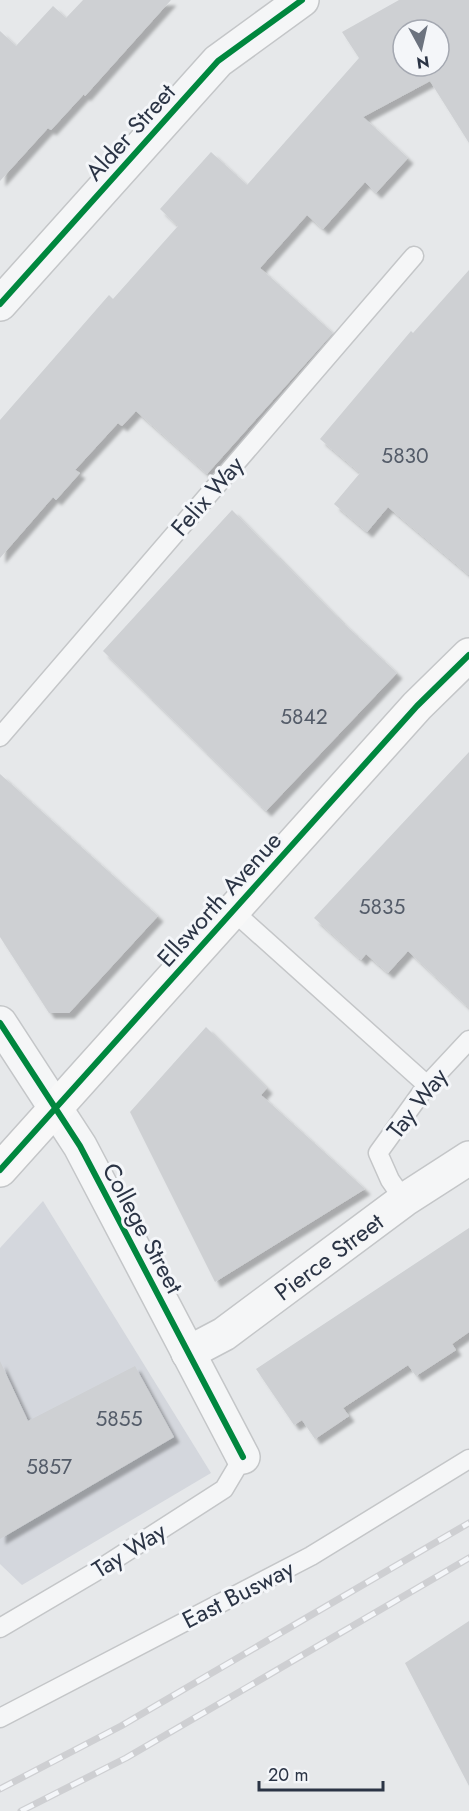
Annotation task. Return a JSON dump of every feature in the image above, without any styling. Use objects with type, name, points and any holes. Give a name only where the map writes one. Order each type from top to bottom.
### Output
[{"type":"street","name":"Alder Street","points":[[0,304],[218,61],[302,0]]},
{"type":"street","name":"Ellsworth Avenue","points":[[0,1170],[417,706],[469,655]]},
{"type":"street","name":"College Street","points":[[0,1023],[80,1146],[243,1457]]},
{"type":"street","name":"Pierce Street","points":[[188,1353],[224,1334],[404,1200],[469,1158]]},
{"type":"lane","name":"Felix Way","points":[[0,737],[414,256]]},
{"type":"lane","points":[[232,910],[427,1085]]},
{"type":"lane","name":"Tay Way","points":[[404,1200],[390,1180],[378,1153],[427,1085],[469,1040]]},
{"type":"lane","name":"Tay Way","points":[[0,1628],[95,1572],[224,1490],[243,1457]]},
{"type":"lane","name":"East Busway","points":[[0,1718],[311,1556],[469,1459]]},
{"type":"shaded area","points":[[43,1201],[211,1473],[22,1585],[0,1564],[0,1248]]},
{"type":"building","points":[[83,0],[171,0],[85,96],[84,94],[51,130],[48,128],[0,181],[0,31],[16,46],[53,6],[66,18]]},
{"type":"building","points":[[399,0],[469,0],[469,143],[430,81],[363,117],[408,158],[376,193],[365,182],[323,229],[307,215],[260,268],[333,333],[207,474],[136,411],[122,426],[118,423],[75,470],[80,473],[56,500],[53,497],[0,558],[0,420],[109,295],[113,299],[178,226],[160,209],[211,152],[247,185],[359,58],[342,32]]},
{"type":"building","points":[[469,270],[469,575],[388,507],[367,532],[334,504],[360,473],[320,439],[411,331],[413,333]]},
{"type":"building","points":[[232,510],[343,623],[397,673],[266,811],[103,651]]},
{"type":"building","points":[[469,752],[469,1008],[408,951],[388,973],[366,954],[361,960],[314,918]]},
{"type":"building","points":[[0,774],[158,916],[69,1013],[49,1013],[0,937]]},
{"type":"building","points":[[206,1027],[267,1088],[261,1095],[365,1189],[215,1282],[130,1112]]},
{"type":"building","points":[[469,1228],[469,1332],[452,1344],[456,1350],[416,1376],[408,1365],[343,1408],[349,1416],[315,1439],[302,1420],[294,1425],[256,1369]]},
{"type":"building","points":[[0,1361],[28,1421],[135,1366],[174,1437],[0,1539]]},
{"type":"building","points":[[469,1621],[469,1786],[405,1663]]},
{"type":"railway","points":[[0,1789],[121,1726],[469,1523]]},
{"type":"railway","points":[[21,1811],[126,1758],[469,1558]]},
{"type":"cycle path","points":[[0,304],[218,61],[302,0]]},
{"type":"cycle path","points":[[0,1170],[417,706],[469,655]]},
{"type":"cycle path","points":[[0,1023],[80,1146],[243,1457]]}]
